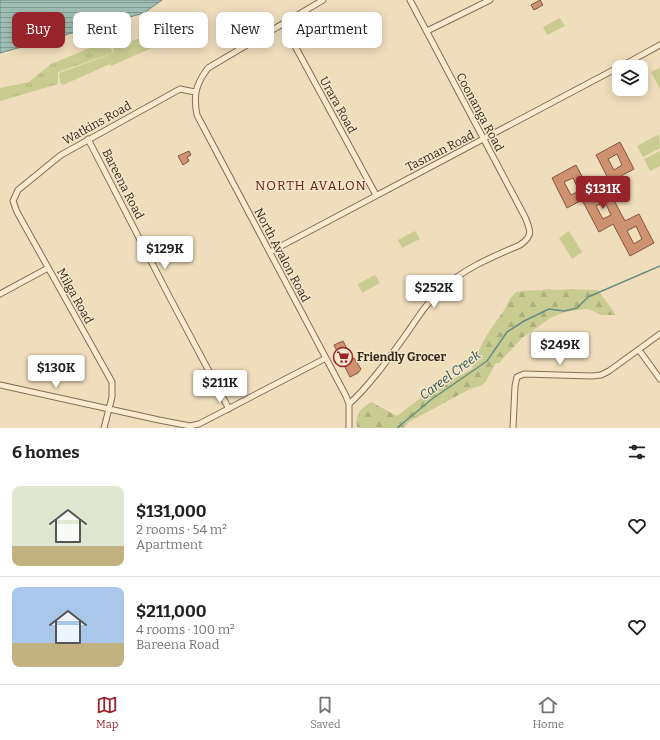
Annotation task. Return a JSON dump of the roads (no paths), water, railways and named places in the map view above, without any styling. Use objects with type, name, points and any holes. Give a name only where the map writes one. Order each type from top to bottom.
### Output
[{"type":"street","points":[[303,12],[323,0]]},
{"type":"street","name":"Coonanga Road","points":[[349,404],[359,395],[388,359],[426,305],[443,287],[470,267],[527,241],[530,233],[530,227],[525,217],[410,0]]},
{"type":"street","points":[[427,31],[490,0]]},
{"type":"street","points":[[196,92],[199,80],[208,68],[282,25]]},
{"type":"street","name":"Tasman Road","points":[[632,60],[660,45]]},
{"type":"street","name":"Urara Road","points":[[296,48],[376,195]]},
{"type":"street","name":"Tasman Road","points":[[270,252],[612,71]]},
{"type":"street","name":"Watkins Road","points":[[16,193],[41,170],[61,155],[88,139],[180,89],[196,92]]},
{"type":"street","name":"North Avalon Road","points":[[196,92],[195,106],[197,115],[349,404],[349,428]]},
{"type":"street","name":"Bareena Road","points":[[88,139],[229,409]]},
{"type":"street","name":"Milga Road","points":[[16,193],[13,201],[17,212],[112,382],[112,397],[104,428]]},
{"type":"street","points":[[0,294],[48,268]]},
{"type":"street","points":[[513,428],[515,386],[517,378],[524,374],[601,375],[609,371],[660,334]]},
{"type":"street","points":[[639,350],[660,379]]},
{"type":"street","points":[[0,385],[190,426],[200,424],[326,358]]},
{"type":"water","points":[[0,0],[162,0],[145,12],[139,12],[139,14],[131,17],[131,12],[73,12],[73,33],[65,35],[65,12],[12,12],[12,48],[18,48],[0,53]]},
{"type":"waterway","name":"Careel Creek","points":[[397,428],[432,399],[487,361],[507,332],[524,321],[549,309],[564,311],[577,308],[588,297],[660,266]]},
{"type":"place","name":"Friendly Grocer","points":[[343,357]]},
{"type":"district","name":"NORTH AVALON","points":[[311,185]]}]
